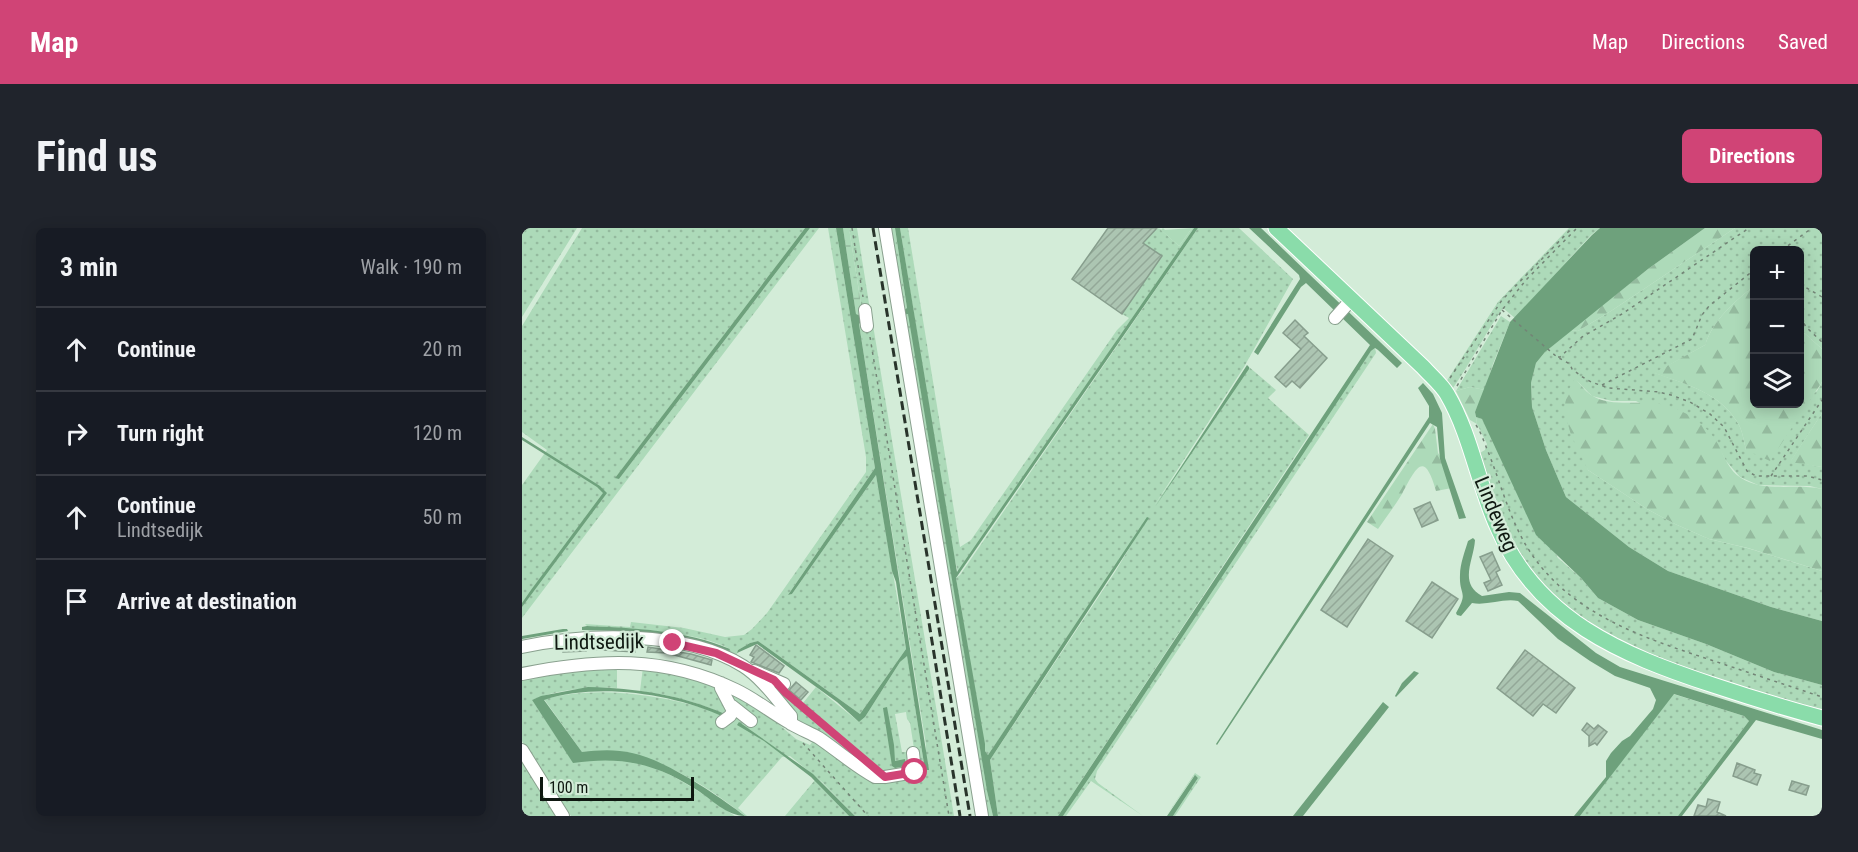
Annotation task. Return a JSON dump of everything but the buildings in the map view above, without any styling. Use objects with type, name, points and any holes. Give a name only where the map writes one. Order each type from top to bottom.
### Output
[{"type":"main road","name":"Lindeweg","points":[[1276,228],[1342,310],[1447,388],[1499,531],[1531,583],[1552,605],[1600,640],[1643,660],[1706,683],[1822,718]]},
{"type":"street","points":[[885,228],[982,816]]},
{"type":"street","points":[[865,310],[867,326]]},
{"type":"street","name":"Lindtsedijk","points":[[522,646],[568,639],[629,638],[688,646],[716,653],[740,665],[791,716],[791,724]]},
{"type":"street","points":[[715,660],[740,665],[778,683]]},
{"type":"street","name":"Lindtsedijk","points":[[522,674],[575,665],[626,662],[674,669],[721,683],[791,724]]},
{"type":"street","points":[[721,683],[723,693],[732,706],[751,721]]},
{"type":"street","points":[[722,722],[730,716],[733,711],[732,706]]},
{"type":"street","points":[[791,724],[817,737],[872,775],[885,777],[915,772],[913,753]]},
{"type":"street","points":[[522,750],[563,816]]},
{"type":"street","points":[[867,761],[885,777]]},
{"type":"path","points":[[852,228],[865,310]]},
{"type":"path","points":[[1447,388],[1502,300],[1572,228]]},
{"type":"path","points":[[1447,388],[1466,373],[1502,310],[1526,280],[1577,228]]},
{"type":"path","points":[[1557,357],[1560,357],[1582,338],[1749,228]]},
{"type":"path","points":[[1787,246],[1812,228]]},
{"type":"path","points":[[1601,386],[1692,339],[1702,315],[1709,306],[1750,274]]},
{"type":"path","points":[[1804,286],[1822,297]]},
{"type":"path","points":[[1502,310],[1557,357],[1570,364],[1572,369],[1581,376],[1601,386],[1659,392],[1690,402],[1710,414],[1724,427],[1747,471],[1756,476],[1808,476],[1822,480]]},
{"type":"path","points":[[1804,324],[1822,342]]},
{"type":"path","points":[[867,326],[949,816]]},
{"type":"path","points":[[1771,477],[1822,400]]},
{"type":"path","points":[[1474,423],[1484,442],[1519,532],[1529,550],[1554,580],[1583,606],[1611,622],[1668,648],[1822,697]]},
{"type":"path","points":[[778,683],[795,702],[850,747]]},
{"type":"path","points":[[801,741],[868,816]]},
{"type":"green space","points":[[522,228],[577,228],[522,317]]},
{"type":"green space","points":[[582,228],[805,228],[616,477],[619,479],[810,228],[819,228],[522,618],[522,485],[547,450],[522,432],[522,326]]},
{"type":"green space","points":[[828,228],[836,228],[875,468],[788,595],[792,594],[876,475],[906,649],[860,714],[758,641],[738,650],[736,659],[630,636],[630,631],[730,649],[699,638],[585,624],[630,627],[631,622],[684,628],[725,637],[744,635],[767,613],[866,472],[866,457]]},
{"type":"green space","points":[[843,228],[849,228],[863,317],[856,314]]},
{"type":"green space","points":[[849,228],[857,228],[871,316],[862,310]]},
{"type":"green space","points":[[890,228],[895,228],[907,308],[904,310]]},
{"type":"green space","points":[[900,228],[908,228],[960,547],[971,540],[1117,330],[1129,318],[1122,314],[1138,240],[1159,228],[1179,246],[1194,228],[958,572],[953,553]]},
{"type":"green space","points":[[1163,228],[1165,230],[1192,228],[1179,246],[1161,230]]},
{"type":"green space","points":[[1198,228],[1239,228],[1293,279],[1244,367],[1154,506],[1249,367],[1276,390],[1268,398],[1309,435],[1058,816],[998,816],[990,760],[1115,572],[1148,517],[988,755],[985,751],[956,578]]},
{"type":"green space","points":[[1569,228],[1600,228],[1515,318],[1503,308],[1451,391],[1446,382],[1498,302]]},
{"type":"green space","points":[[1705,228],[1735,228],[1611,311],[1578,331],[1571,330],[1648,269]]},
{"type":"green space","points":[[1735,228],[1822,228],[1822,349],[1804,333],[1804,246],[1750,246],[1750,289],[1719,319],[1705,345],[1655,373],[1703,392],[1724,406],[1740,427],[1746,450],[1797,408],[1804,408],[1804,402],[1817,391],[1822,382],[1822,413],[1791,461],[1822,467],[1822,489],[1810,486],[1758,485],[1740,477],[1726,461],[1716,442],[1636,401],[1612,401],[1592,396],[1575,379],[1588,470],[1647,509],[1709,539],[1822,571],[1822,621],[1771,607],[1668,571],[1629,547],[1566,497],[1546,450],[1532,407],[1531,383],[1536,363],[1545,352],[1571,330],[1578,331]]},
{"type":"green space","points":[[1750,289],[1750,408],[1804,408],[1804,333],[1822,349],[1822,382],[1770,461],[1746,450],[1741,430],[1733,416],[1714,398],[1691,386],[1654,373],[1705,345],[1719,319]]},
{"type":"green space","points":[[903,314],[908,314],[910,318],[987,791],[993,816],[987,816]]},
{"type":"green space","points":[[1501,316],[1510,322],[1485,390],[1470,387],[1456,391]]},
{"type":"green space","points":[[872,319],[954,816],[855,816],[822,782],[790,756],[782,757],[738,808],[747,816],[745,816],[689,777],[669,768],[627,754],[605,751],[582,752],[544,699],[590,692],[612,692],[657,697],[725,714],[683,700],[640,691],[643,667],[714,685],[738,709],[725,690],[763,711],[796,739],[810,745],[813,741],[869,780],[918,774],[910,723],[906,712],[895,714],[902,752],[910,752],[912,768],[884,773],[868,760],[866,763],[879,774],[808,728],[758,677],[780,684],[803,703],[816,687],[859,722],[865,717],[900,662],[907,655],[925,770],[926,745],[859,324]]},
{"type":"green space","points":[[1375,348],[1376,353],[1097,771],[1095,779],[1098,783],[1143,816],[1091,781],[1066,816],[1063,816],[1359,367]]},
{"type":"green space","points":[[1575,378],[1589,393],[1599,399],[1618,403],[1659,404],[1690,416],[1714,437],[1733,471],[1750,483],[1822,489],[1822,571],[1748,548],[1709,539],[1647,509],[1588,470],[1571,435],[1564,410],[1567,393]]},
{"type":"green space","points":[[1470,387],[1485,390],[1475,412],[1477,424],[1470,420],[1456,391]]},
{"type":"green space","points":[[1822,413],[1822,467],[1790,462]]},
{"type":"green space","points":[[1476,417],[1482,419],[1558,558],[1581,578],[1598,598],[1638,620],[1706,644],[1774,672],[1822,685],[1822,709],[1771,697],[1650,657],[1581,621],[1530,574],[1504,530],[1478,454],[1485,450],[1487,444]]},
{"type":"green space","points":[[1433,424],[1438,453],[1444,462],[1452,488],[1436,491],[1428,470],[1420,467],[1378,529],[1367,522]]},
{"type":"green space","points":[[617,667],[617,688],[574,690],[553,693],[532,700],[573,762],[624,760],[654,768],[696,790],[735,816],[571,816],[522,741],[522,678],[552,672]]},
{"type":"green space","points":[[1673,694],[1744,716],[1749,721],[1678,816],[1580,816]]},
{"type":"green space","points":[[522,762],[558,816],[522,816]]},
{"type":"green space","points":[[1195,773],[1201,777],[1175,816],[1173,816],[1198,778],[1194,776],[1166,816]]},
{"type":"green space","points":[[815,780],[819,785],[849,816],[785,816]]},
{"type":"shaded area","points":[[805,228],[810,228],[619,479],[615,478]]},
{"type":"shaded area","points":[[836,228],[843,228],[856,314],[863,317],[907,308],[895,228],[900,228],[957,572],[1194,228],[1198,228],[956,578],[985,751],[988,755],[1147,517],[1149,518],[990,760],[998,816],[993,816],[987,791],[908,314],[862,321],[859,324],[929,770],[925,770],[907,656],[900,662],[865,717],[859,722],[837,702],[757,644],[737,653],[750,643],[758,641],[860,714],[906,649],[876,475],[792,594],[788,595],[875,468]]},
{"type":"shaded area","points":[[1249,228],[1261,228],[1402,363],[1397,368],[1375,348],[1371,351],[1093,772],[1063,816],[1058,816],[1370,345],[1306,283],[1301,287],[1258,355],[1254,352],[1300,279],[1299,275]]},
{"type":"shaded area","points":[[1600,228],[1705,228],[1648,269],[1545,352],[1536,363],[1531,383],[1532,407],[1546,450],[1566,497],[1629,547],[1668,571],[1771,607],[1822,621],[1822,685],[1774,672],[1706,644],[1638,620],[1598,598],[1581,578],[1536,535],[1482,419],[1476,417],[1475,412],[1510,322]]},
{"type":"shaded area","points":[[1247,365],[1249,369],[1155,507]]},
{"type":"shaded area","points":[[1423,383],[1433,394],[1442,413],[1445,458],[1466,518],[1459,519],[1440,459],[1437,427],[1430,423],[1217,745],[1429,417],[1429,406],[1418,388]]},
{"type":"shaded area","points":[[522,437],[600,486],[607,493],[522,607],[522,603],[531,590],[603,493],[522,440]]},
{"type":"shaded area","points":[[1473,538],[1475,540],[1469,578],[1475,591],[1482,596],[1509,592],[1520,593],[1596,653],[1620,667],[1822,730],[1822,739],[1756,720],[1682,816],[1678,816],[1749,721],[1744,716],[1674,694],[1580,816],[1574,816],[1606,777],[1606,761],[1611,753],[1630,736],[1653,709],[1656,700],[1650,688],[1615,676],[1558,639],[1518,601],[1472,603],[1461,616],[1457,615],[1463,597],[1460,571],[1468,541]]},
{"type":"shaded area","points":[[582,627],[678,634],[730,649],[729,651],[656,634],[582,630]]},
{"type":"shaded area","points":[[563,629],[568,631],[522,639],[522,636]]},
{"type":"shaded area","points":[[1414,671],[1419,673],[1396,697],[1402,683]]},
{"type":"shaded area","points":[[588,687],[624,689],[675,697],[725,714],[724,717],[682,702],[659,697],[612,691],[565,695],[544,700],[582,752],[620,751],[645,757],[691,779],[745,816],[726,810],[682,781],[652,768],[607,760],[573,763],[532,700],[541,696]]},
{"type":"shaded area","points":[[1383,702],[1389,707],[1303,816],[1293,816]]},
{"type":"shaded area","points":[[887,707],[895,761],[905,759],[906,766],[895,768],[892,766],[883,708]]},
{"type":"shaded area","points":[[739,722],[813,774],[855,816],[849,816],[811,777],[764,741],[737,725]]},
{"type":"shaded area","points":[[1195,775],[1198,778],[1173,816],[1167,816]]},
{"type":"pier","points":[[894,309],[895,318],[872,322],[871,313]]},
{"type":"railway","points":[[873,228],[970,816]]},
{"type":"railway","points":[[927,610],[960,816]]},
{"type":"route","points":[[673,643],[716,653],[774,680],[786,693],[885,777],[915,772]]}]
